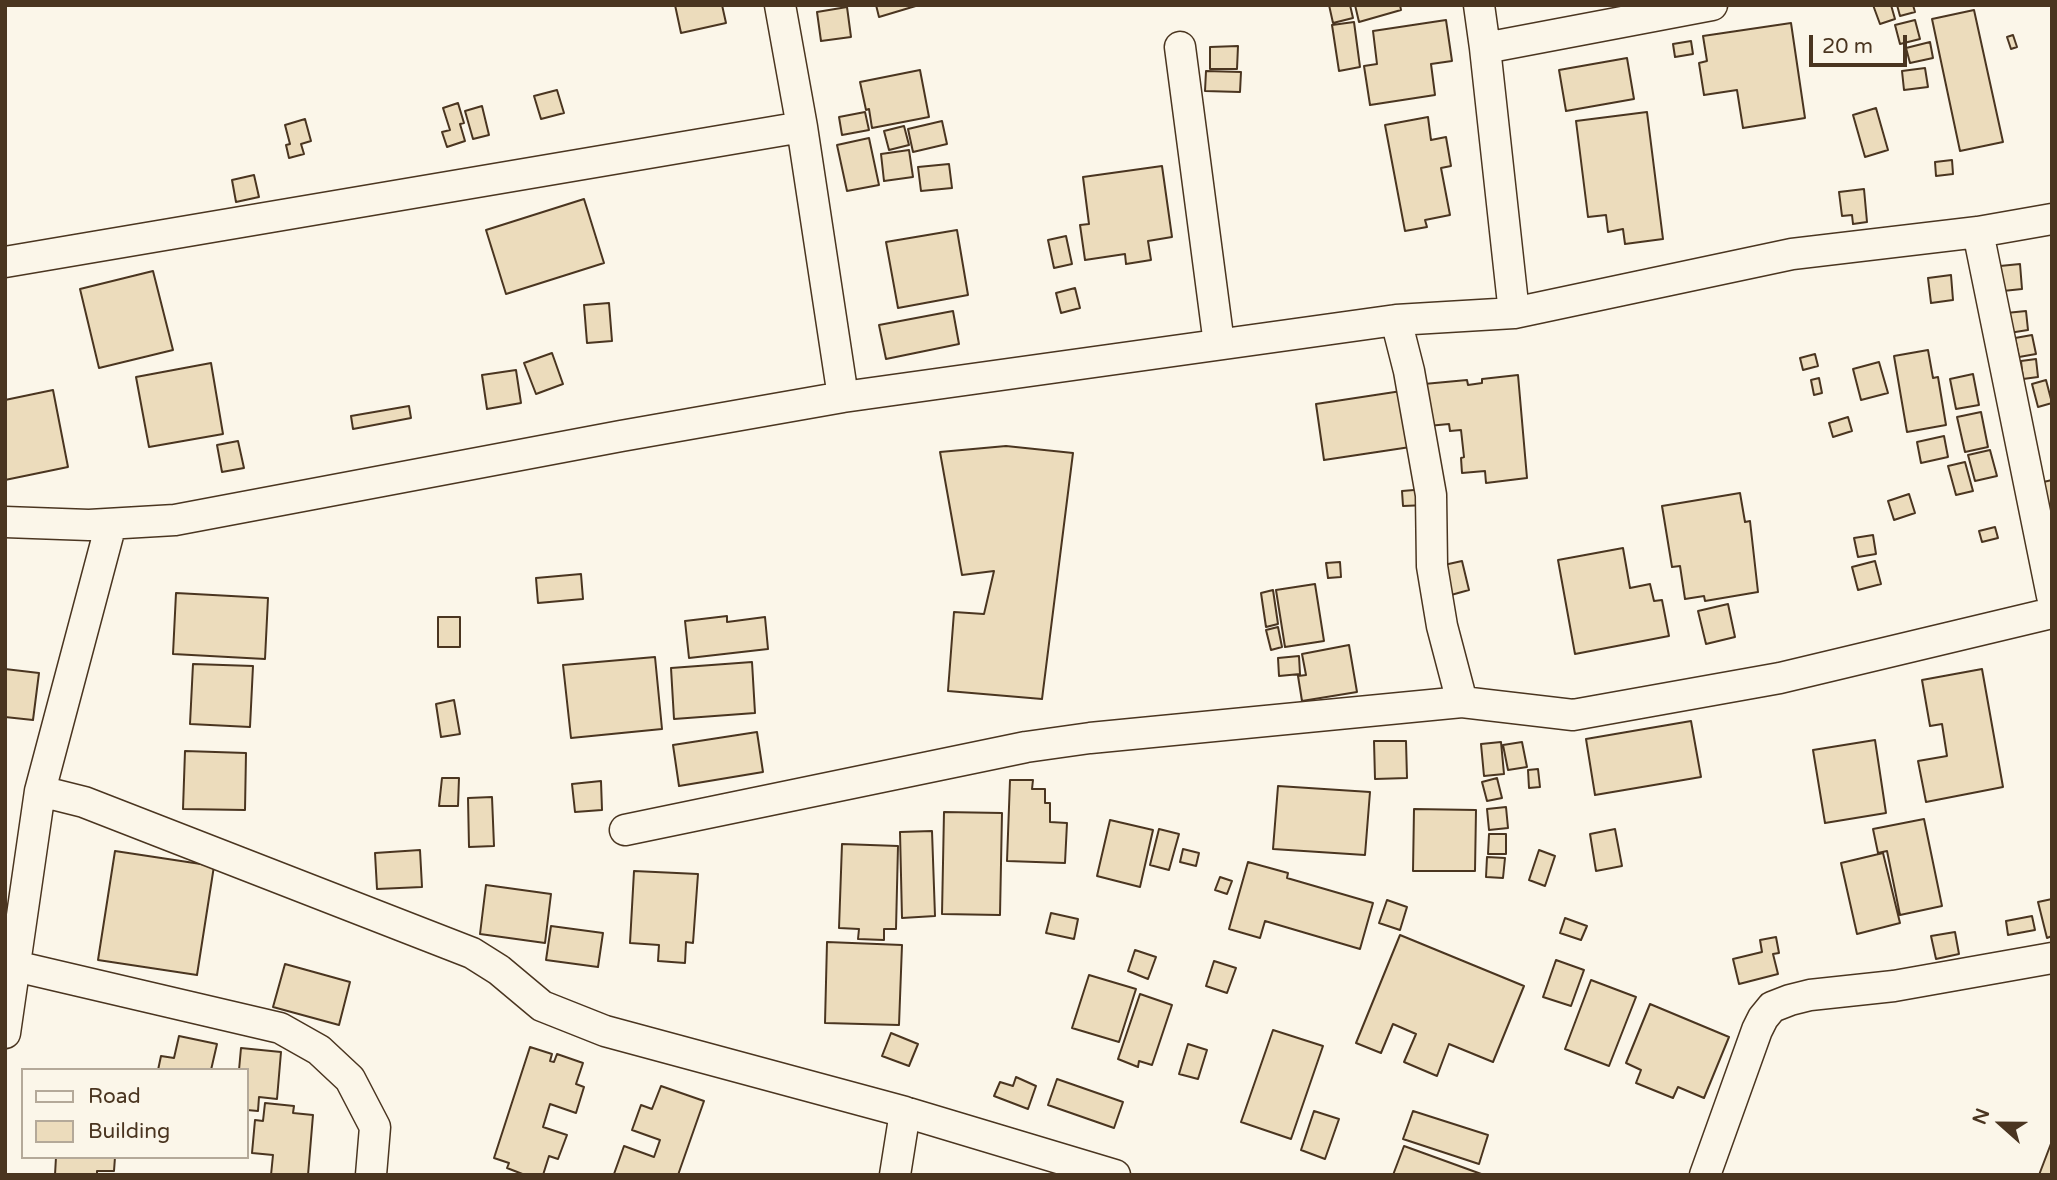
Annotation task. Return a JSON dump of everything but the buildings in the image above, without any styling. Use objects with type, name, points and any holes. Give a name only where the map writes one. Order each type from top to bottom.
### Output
[{"type":"street","points":[[780,5],[802,127],[843,397]]},
{"type":"street","points":[[1479,5],[1514,313]]},
{"type":"street","points":[[1485,48],[1712,5]]},
{"type":"street","points":[[1180,47],[1219,344]]},
{"type":"street","points":[[5,262],[802,127]]},
{"type":"street","points":[[5,522],[111,524],[174,520],[843,397],[1395,320],[1514,313],[1792,254],[1978,232],[2052,219]]},
{"type":"street","points":[[1978,232],[2052,597]]},
{"type":"street","points":[[1395,320],[1409,371],[1431,495],[1432,566],[1438,602],[1462,702]]},
{"type":"street","points":[[5,1033],[40,791],[111,524]]},
{"type":"street","points":[[625,830],[1026,747],[1090,738],[1462,702],[1573,715],[1780,678],[2052,613]]},
{"type":"street","points":[[40,791],[83,802],[472,953],[499,970],[542,1006],[562,1016],[606,1031],[905,1112],[1115,1175]]},
{"type":"street","points":[[1705,1175],[1757,1030],[1772,1007],[1810,995],[1894,986],[2052,958]]},
{"type":"street","points":[[15,965],[280,1028],[319,1049],[350,1079],[375,1127],[371,1175]]},
{"type":"street","points":[[895,1175],[905,1112]]}]
